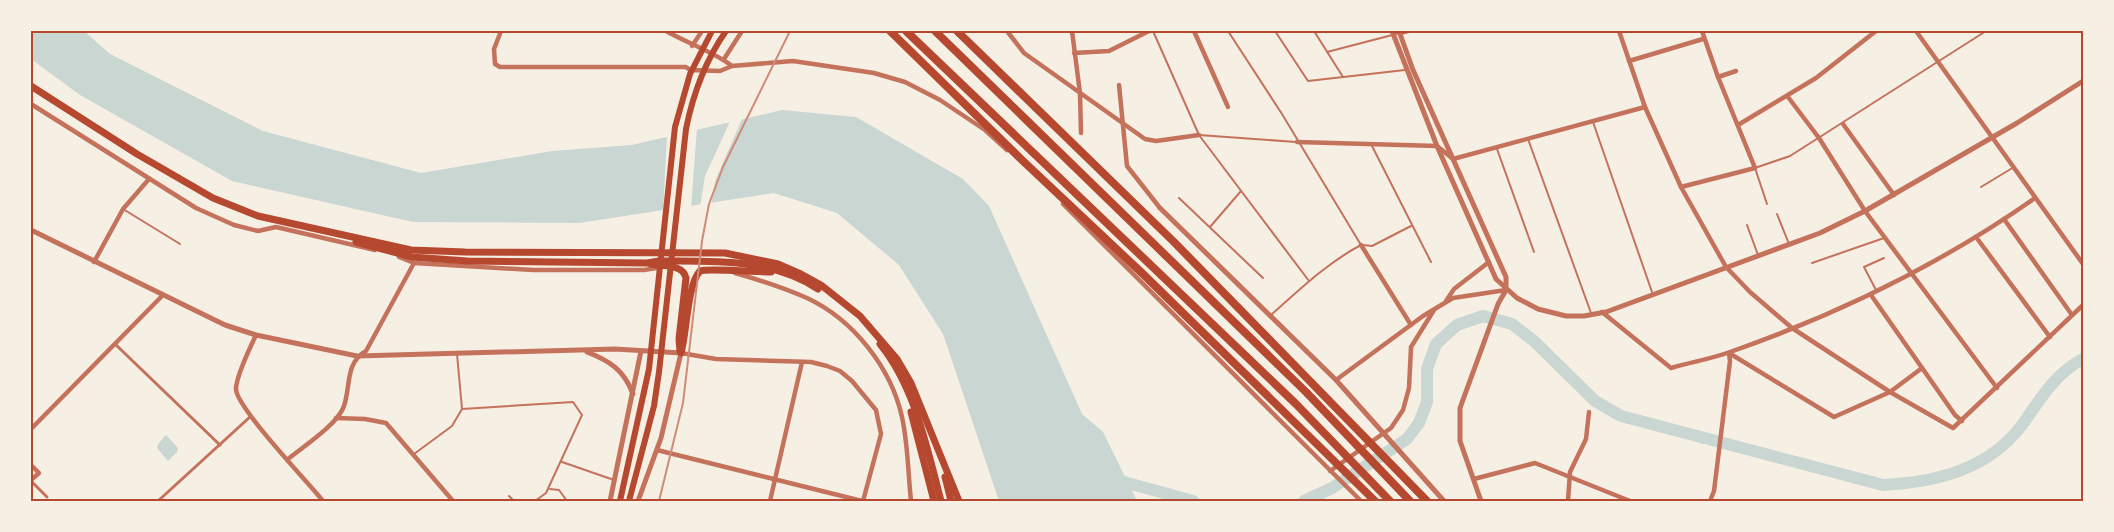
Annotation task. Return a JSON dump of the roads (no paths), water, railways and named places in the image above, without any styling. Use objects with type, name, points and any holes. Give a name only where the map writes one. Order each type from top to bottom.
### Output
[{"type":"highway","points":[[890,31],[1023,162],[1143,274],[1375,501]]},
{"type":"highway","points":[[906,31],[1296,404],[1390,501]]},
{"type":"highway","points":[[935,31],[1306,392],[1410,501]]},
{"type":"highway","points":[[957,31],[1174,242],[1427,501]]},
{"type":"highway","points":[[31,87],[192,188],[220,202],[266,219],[412,256],[476,261],[632,261],[680,269],[686,278],[679,339],[680,353]]},
{"type":"highway","points":[[31,87],[137,154],[213,198],[258,216],[411,250],[725,253],[778,264],[801,274],[852,309],[887,347],[911,383],[960,501]]},
{"type":"highway","points":[[647,263],[659,261],[728,261],[778,272],[815,287],[850,312],[882,347],[898,371],[920,429],[941,501]]},
{"type":"highway","points":[[680,353],[686,337],[692,284],[697,275],[704,269],[734,272],[778,272]]},
{"type":"highway","points":[[898,371],[934,501]]},
{"type":"highway","points":[[940,456],[951,501]]},
{"type":"main road","points":[[620,501],[624,475],[649,369],[675,127],[690,74],[712,31]]},
{"type":"main road","points":[[629,501],[654,406],[660,372],[686,129],[692,98],[712,51],[726,31]]},
{"type":"street","points":[[501,31],[494,49],[495,64],[500,67],[686,67],[690,70],[720,71],[732,66],[793,61],[874,73],[905,82],[924,91],[977,125],[1078,218],[1359,499]]},
{"type":"street","points":[[666,31],[692,46],[724,59],[732,66]]},
{"type":"street","points":[[692,46],[702,31]]},
{"type":"street","points":[[724,59],[742,31]]},
{"type":"street","points":[[1006,31],[1024,52],[1146,139],[1156,141],[1199,136]]},
{"type":"street","points":[[1072,31],[1080,93],[1081,134]]},
{"type":"street","points":[[1074,53],[1109,51],[1149,31]]},
{"type":"street","points":[[1194,31],[1228,107]]},
{"type":"street","points":[[1396,33],[1408,31]]},
{"type":"street","points":[[1619,31],[1644,107],[1681,187],[1726,267],[1750,292],[1792,328],[1890,392],[1953,428],[2083,306]]},
{"type":"street","points":[[1681,187],[1755,168],[1718,78],[1702,31]]},
{"type":"street","points":[[1738,125],[1788,97],[1816,78],[1876,31]]},
{"type":"street","points":[[1916,31],[2083,264]]},
{"type":"street","points":[[1396,33],[1405,70],[1496,279],[1517,298],[1538,309],[1566,316],[1602,312],[1653,295],[1789,244],[1865,212],[1991,136],[2017,123],[2083,81]]},
{"type":"street","points":[[1396,33],[1506,277],[1506,290],[1497,307],[1460,408],[1460,441],[1482,501]]},
{"type":"street","points":[[1629,61],[1703,38]]},
{"type":"street","points":[[1718,78],[1736,71]]},
{"type":"street","points":[[1119,85],[1127,166],[1160,208],[1336,380],[1444,501]]},
{"type":"street","points":[[1788,97],[1819,138],[1865,212],[1886,237],[1996,388]]},
{"type":"street","points":[[31,104],[196,208],[234,225],[258,231],[276,226],[386,253],[414,263],[533,270],[644,270],[667,267]]},
{"type":"street","points":[[1453,159],[1644,107]]},
{"type":"street","points":[[1843,124],[1894,195]]},
{"type":"street","points":[[1297,142],[1437,146],[1453,159]]},
{"type":"street","points":[[94,262],[123,209],[149,179]]},
{"type":"street","points":[[1602,312],[1671,368],[1729,353],[1878,292],[1976,237],[2036,198]]},
{"type":"street","points":[[2004,219],[2072,315]]},
{"type":"street","points":[[31,230],[162,296],[225,325],[256,335],[357,356],[583,350],[680,353],[716,359],[811,362],[840,372],[852,381],[876,410],[881,434],[863,501],[657,450]]},
{"type":"street","points":[[1976,237],[2050,337]]},
{"type":"street","points":[[1361,245],[1411,325]]},
{"type":"street","points":[[1445,302],[1454,289],[1489,262]]},
{"type":"street","points":[[288,459],[336,418],[344,405],[351,368],[357,356],[366,351],[414,263]]},
{"type":"street","points":[[734,272],[809,299],[846,324],[873,354],[888,377],[902,416],[911,501]]},
{"type":"street","points":[[1336,380],[1445,302],[1462,296],[1506,290]]},
{"type":"street","points":[[1870,295],[1962,421]]},
{"type":"street","points":[[31,429],[162,296]]},
{"type":"street","points":[[1330,471],[1391,428],[1403,410],[1409,388],[1411,347],[1423,324],[1434,310]]},
{"type":"street","points":[[256,335],[236,385],[237,395],[251,416],[323,501]]},
{"type":"street","points":[[115,344],[220,445]]},
{"type":"street","points":[[583,350],[607,360],[619,369],[627,379],[634,395]]},
{"type":"street","points":[[610,501],[634,395],[641,351]]},
{"type":"street","points":[[638,501],[657,450],[680,353]]},
{"type":"street","points":[[1729,353],[1834,417],[1890,392],[1922,368]]},
{"type":"street","points":[[1710,501],[1719,456],[1730,362],[1729,353]]},
{"type":"street","points":[[770,501],[802,362]]},
{"type":"street","points":[[1568,501],[1572,478],[1570,472],[1586,439],[1588,412]]},
{"type":"street","points":[[158,501],[251,416]]},
{"type":"street","points":[[336,418],[365,419],[386,423],[453,501]]},
{"type":"street","points":[[1474,479],[1535,463],[1630,501]]},
{"type":"street","points":[[31,465],[39,473],[31,481],[48,497]]},
{"type":"lane","points":[[1153,31],[1199,136],[1309,281]]},
{"type":"lane","points":[[1228,31],[1282,114],[1297,142],[1361,245]]},
{"type":"lane","points":[[1275,31],[1308,81],[1405,70]]},
{"type":"lane","points":[[1314,31],[1343,77]]},
{"type":"lane","points":[[1767,204],[1755,168],[1790,156],[1843,124],[1986,31]]},
{"type":"lane","points":[[1327,52],[1396,33]]},
{"type":"lane","points":[[1592,121],[1653,295]]},
{"type":"lane","points":[[1199,136],[1297,142]]},
{"type":"lane","points":[[1528,138],[1592,314]]},
{"type":"lane","points":[[1371,144],[1430,262]]},
{"type":"lane","points":[[1496,146],[1534,252]]},
{"type":"lane","points":[[1981,186],[2014,167]]},
{"type":"lane","points":[[1210,228],[1241,191]]},
{"type":"lane","points":[[1179,198],[1263,278]]},
{"type":"lane","points":[[123,209],[180,244]]},
{"type":"lane","points":[[1777,214],[1789,244]]},
{"type":"lane","points":[[1746,225],[1758,255]]},
{"type":"lane","points":[[1271,315],[1309,281],[1344,254],[1361,245],[1372,246],[1411,226]]},
{"type":"lane","points":[[1812,263],[1886,237]]},
{"type":"lane","points":[[1878,292],[1864,267],[1884,258]]},
{"type":"lane","points":[[412,455],[452,426],[462,409],[457,354]]},
{"type":"lane","points":[[462,409],[573,402],[582,415],[549,488],[546,493],[535,501]]},
{"type":"lane","points":[[562,462],[614,480]]},
{"type":"lane","points":[[549,488],[559,490],[567,501]]},
{"type":"lane","points":[[509,496],[514,501]]},
{"type":"waterway","points":[[1304,501],[1332,488],[1407,439],[1419,423],[1427,402],[1427,369],[1436,344],[1457,325],[1483,316],[1512,324],[1534,341],[1595,401],[1621,416],[1883,485],[1941,477],[1960,471],[1993,453],[2022,425],[2056,380],[2083,359]]},
{"type":"waterway","points":[[1113,479],[1193,501]]},
{"type":"railway","points":[[659,501],[683,403],[702,241],[709,204],[723,167],[790,31]]}]
